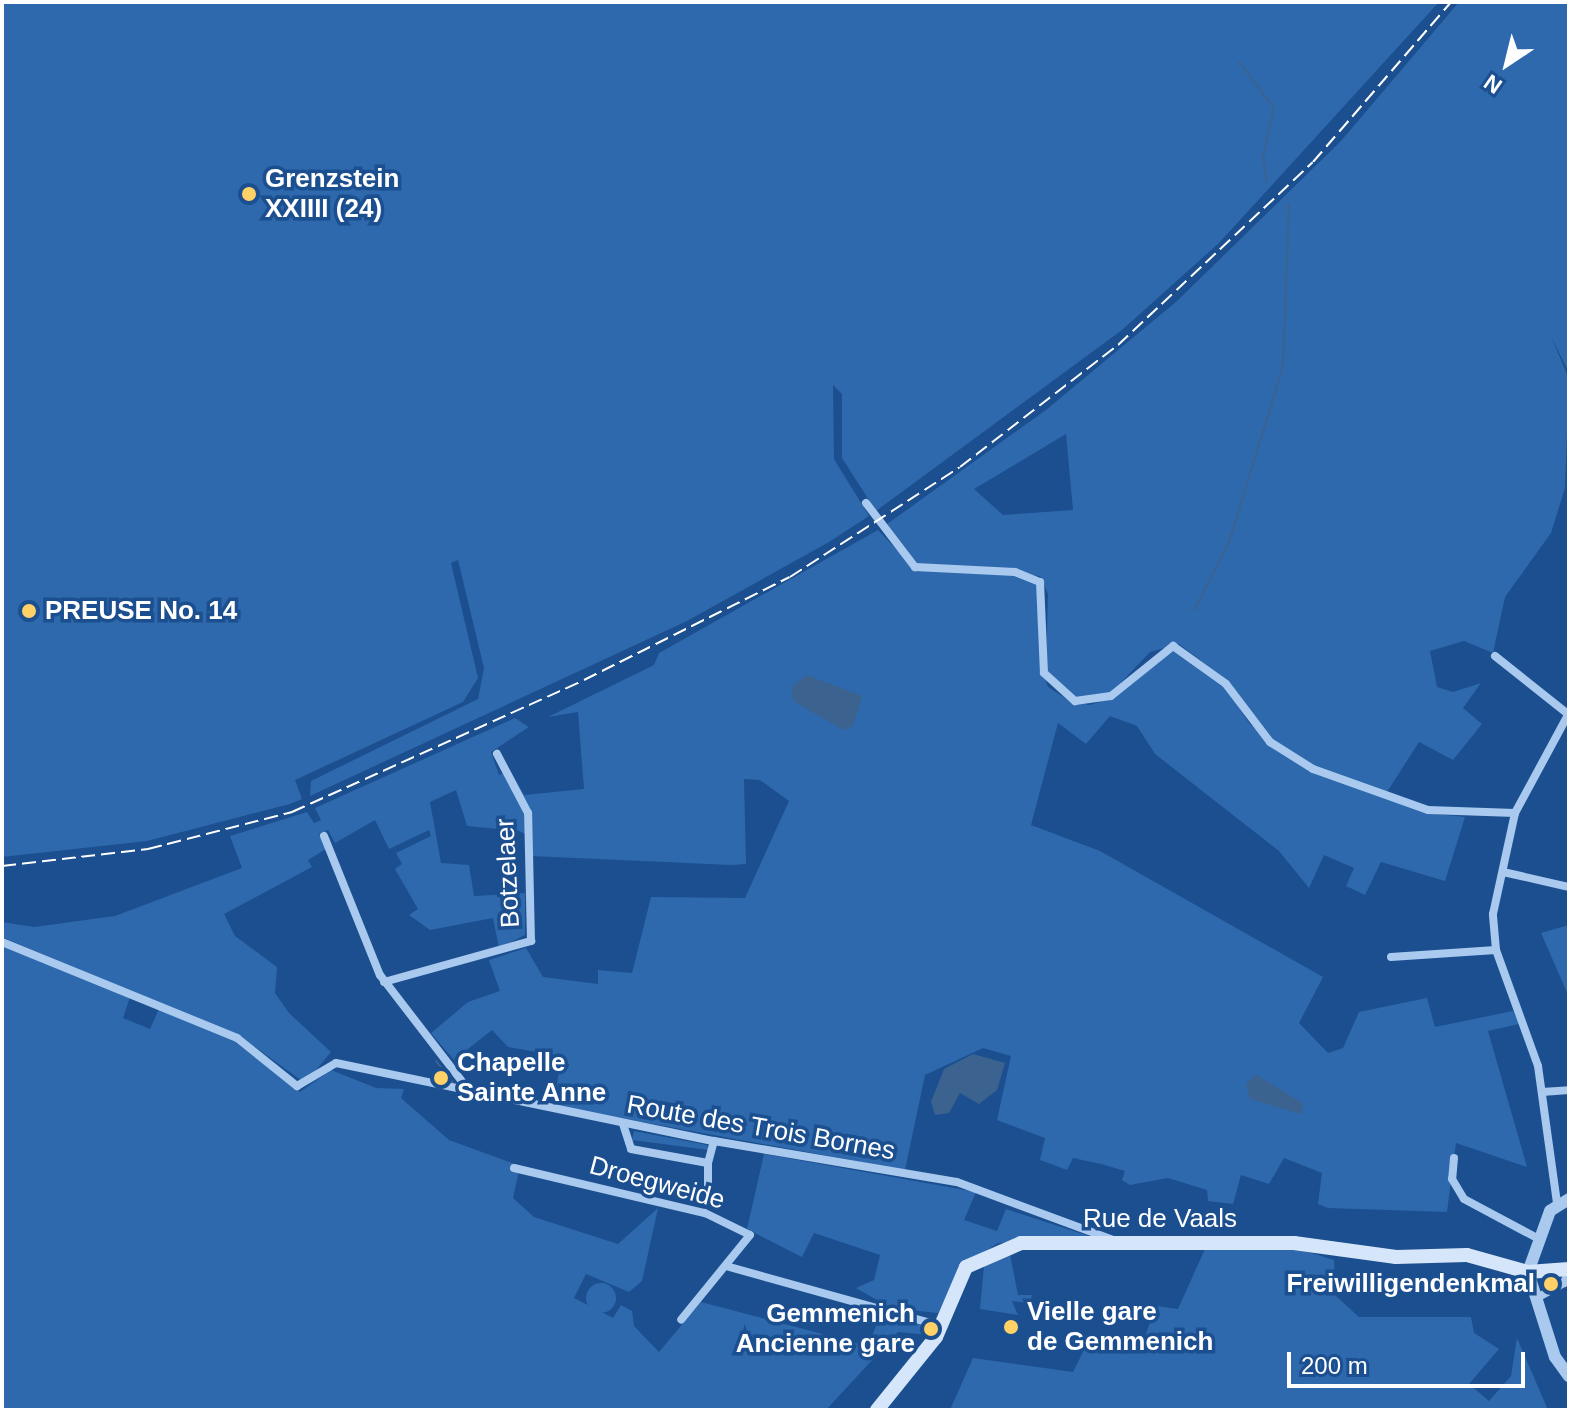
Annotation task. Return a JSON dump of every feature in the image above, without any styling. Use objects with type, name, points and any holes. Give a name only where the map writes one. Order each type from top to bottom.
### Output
[{"type":"main road","name":"Rue de Vaals","points":[[877,1410],[941,1326],[956,1281],[985,1254],[1021,1243],[1294,1243],[1408,1258],[1467,1255],[1528,1272],[1569,1270]]},
{"type":"street","points":[[866,503],[887,538],[925,570],[1034,577],[1045,595],[1044,673],[1075,701],[1111,696],[1173,646],[1226,684],[1270,742],[1313,769],[1428,810],[1515,813]]},
{"type":"street","points":[[1495,656],[1569,713],[1515,813],[1493,914],[1496,950],[1542,1092],[1563,1201],[1539,1239],[1528,1272],[1535,1299],[1569,1376]]},
{"type":"street","name":"Botzelaer","points":[[384,982],[531,941],[528,813],[497,754]]},
{"type":"street","points":[[324,836],[384,982],[471,1093]]},
{"type":"street","points":[[1503,872],[1569,887]]},
{"type":"street","name":"Route des Trois Bornes","points":[[2,942],[237,1038],[297,1086],[336,1063],[623,1124],[957,1182],[1098,1230],[1120,1245]]},
{"type":"street","points":[[1391,957],[1496,950]]},
{"type":"street","points":[[1542,1092],[1569,1090]]},
{"type":"street","points":[[623,1124],[631,1149],[708,1163]]},
{"type":"street","points":[[708,1199],[708,1163],[714,1141]]},
{"type":"street","points":[[1454,1158],[1452,1179],[1464,1199],[1539,1239]]},
{"type":"street","name":"Droegweide","points":[[514,1168],[718,1217],[750,1235],[681,1320]]},
{"type":"street","points":[[726,1266],[941,1326]]},
{"type":"street","points":[[1535,1299],[1564,1283],[1569,1270]]},
{"type":"shaded area","points":[[2,2],[1439,2],[1219,243],[1122,330],[876,511],[842,458],[842,394],[833,385],[834,459],[869,516],[829,542],[687,621],[310,796],[311,781],[478,699],[484,668],[458,560],[451,563],[478,678],[463,702],[295,780],[302,799],[290,804],[147,841],[2,857]]},
{"type":"shaded area","points":[[1459,2],[1569,2],[1569,373],[1551,336],[1569,379],[1565,488],[1551,533],[1505,597],[1493,653],[1464,641],[1430,651],[1437,687],[1453,692],[1481,683],[1463,708],[1482,724],[1453,760],[1419,742],[1387,792],[1321,770],[1271,740],[1229,682],[1179,644],[1150,652],[1111,693],[1077,698],[1046,673],[1048,594],[1040,576],[916,566],[883,527],[1046,410],[1177,301],[1341,141]],"holes":[[[1066,434],[1073,510],[1003,515],[974,489]]]},
{"type":"shaded area","points":[[878,530],[915,569],[1021,575],[1038,585],[1042,670],[1048,687],[1068,700],[1089,705],[1111,699],[1171,649],[1224,685],[1249,723],[1287,757],[1427,813],[1465,817],[1445,881],[1381,862],[1365,895],[1346,886],[1354,868],[1324,855],[1309,888],[1279,851],[1155,754],[1137,726],[1110,716],[1086,744],[1058,723],[1031,825],[1100,851],[1323,977],[1299,1023],[1328,1053],[1343,1048],[1359,1012],[1427,998],[1435,1027],[1513,1011],[1519,1024],[1488,1031],[1527,1167],[1456,1143],[1447,1212],[1328,1208],[1318,1204],[1322,1173],[1284,1158],[1269,1184],[1241,1175],[1233,1204],[1208,1201],[1207,1190],[1168,1178],[1130,1185],[1122,1180],[1125,1171],[1101,1164],[1073,1158],[1067,1170],[1040,1160],[1045,1138],[997,1120],[1011,1056],[983,1048],[925,1075],[905,1170],[555,1106],[560,1056],[508,1047],[492,1030],[454,1060],[431,1033],[468,1002],[500,991],[489,960],[526,948],[543,977],[598,984],[598,970],[632,973],[651,897],[745,898],[789,801],[760,780],[744,779],[746,864],[731,865],[531,856],[531,837],[519,831],[467,826],[456,790],[430,802],[441,863],[469,865],[474,896],[525,893],[525,935],[499,948],[493,918],[430,930],[409,915],[418,909],[395,869],[402,864],[396,853],[431,836],[429,830],[389,849],[375,820],[335,843],[328,830],[319,834],[326,849],[308,860],[312,867],[224,914],[235,936],[277,967],[275,993],[289,1013],[331,1052],[305,1083],[241,1037],[2,937],[2,922],[34,927],[115,916],[242,868],[230,836],[307,812],[314,823],[321,820],[315,808],[515,718],[529,727],[491,752],[499,775],[510,770],[524,795],[584,789],[578,712],[548,717],[654,665],[659,653]]},
{"type":"shaded area","points":[[807,675],[862,696],[853,726],[843,730],[793,701],[791,687]]},
{"type":"shaded area","points":[[1569,925],[1569,997],[1541,933]]},
{"type":"shaded area","points":[[2,946],[130,997],[123,1018],[150,1029],[159,1009],[234,1041],[300,1092],[331,1070],[376,1088],[404,1089],[401,1098],[449,1140],[520,1166],[513,1198],[534,1217],[618,1244],[658,1208],[642,1281],[629,1292],[586,1274],[574,1298],[613,1318],[621,1305],[632,1311],[634,1326],[659,1352],[701,1302],[868,1346],[881,1313],[924,1324],[928,1335],[898,1332],[826,1410],[2,1410]]},
{"type":"shaded area","points":[[973,1054],[1005,1063],[997,1090],[979,1104],[960,1093],[949,1113],[935,1115],[931,1102],[944,1069]]},
{"type":"shaded area","points":[[1255,1074],[1304,1104],[1301,1114],[1250,1099],[1246,1085]]},
{"type":"shaded area","points":[[634,1131],[707,1145],[709,1150],[632,1140]]},
{"type":"shaded area","points":[[764,1154],[976,1192],[964,1220],[997,1231],[1006,1209],[1095,1238],[998,1243],[959,1269],[938,1313],[891,1308],[856,1288],[874,1280],[880,1255],[814,1233],[802,1257],[747,1229]]},
{"type":"shaded area","points":[[1295,1248],[1334,1260],[1336,1296],[1359,1317],[1471,1317],[1474,1333],[1499,1349],[1469,1384],[1489,1401],[1511,1376],[1517,1338],[1548,1410],[950,1410],[973,1358],[1073,1372],[1089,1340],[1142,1345],[1156,1306],[1178,1309],[1205,1249]]},
{"type":"shaded area","points":[[1010,1254],[1018,1295],[1032,1295],[1030,1303],[1012,1301],[1018,1315],[980,1309],[984,1266]]},
{"type":"shaded area","points":[[601,1283],[612,1287],[616,1298],[612,1309],[601,1313],[590,1309],[586,1298],[590,1287]]},
{"type":"waterway","points":[[1239,62],[1274,108],[1263,157],[1267,181]]},
{"type":"waterway","points":[[1194,610],[1229,542],[1283,367],[1289,205]]},
{"type":"waterway","points":[[436,1061],[453,1083]]},
{"type":"railway","points":[[2,866],[148,849],[292,812],[584,680],[790,577],[960,467],[1118,345],[1313,162],[1451,2]]},
{"type":"place","name":"Grenzstein XXIIII (24)","points":[[249,194]]},
{"type":"place","name":"PREUSE No. 14","points":[[29,611]]},
{"type":"place","name":"Chapelle Sainte Anne","points":[[441,1078]]},
{"type":"place","name":"Freiwilligendenkmal","points":[[1551,1284]]},
{"type":"place","name":"Vielle gare de Gemmenich","points":[[1011,1327]]},
{"type":"place","name":"Gemmenich Ancienne gare","points":[[931,1329]]}]
